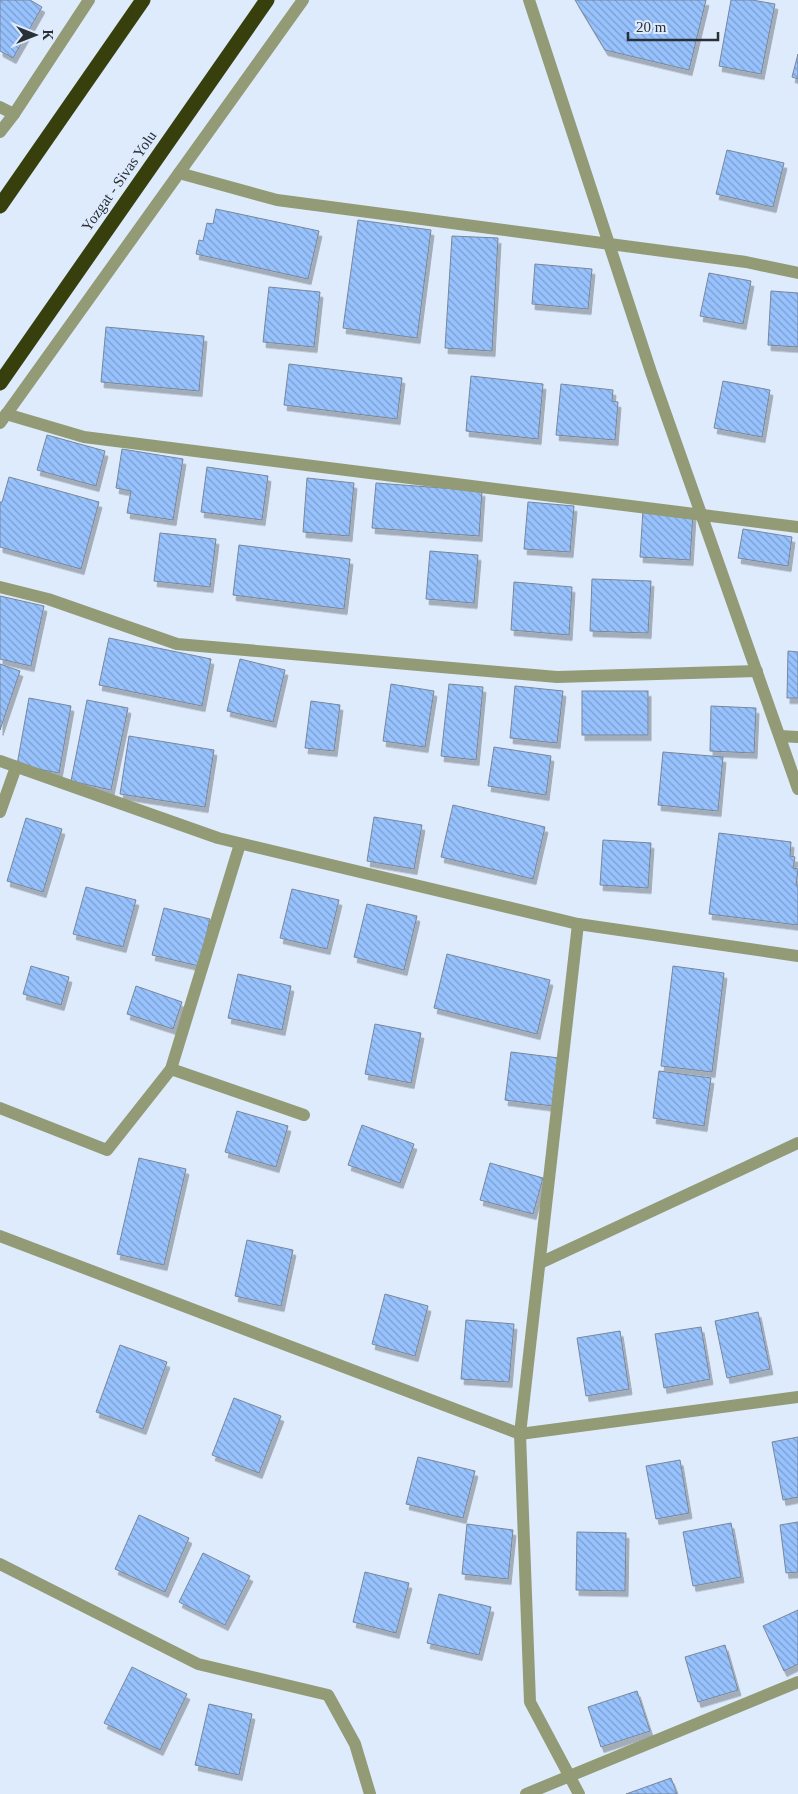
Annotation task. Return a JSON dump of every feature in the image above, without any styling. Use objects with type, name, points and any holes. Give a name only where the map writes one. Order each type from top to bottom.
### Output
[{"type":"highway","points":[[0,206],[143,0]]},
{"type":"highway","name":"Yozgat - Sivas Yolu","points":[[0,383],[267,0]]},
{"type":"street","points":[[0,132],[14,114],[89,0]]},
{"type":"street","points":[[303,0],[3,419],[84,437],[798,526]]},
{"type":"street","points":[[529,0],[651,372],[798,789]]},
{"type":"street","points":[[0,107],[14,114]]},
{"type":"street","points":[[179,174],[277,200],[746,262],[798,273]]},
{"type":"street","points":[[0,587],[48,599],[176,644],[557,677],[757,671]]},
{"type":"street","points":[[780,736],[798,737]]},
{"type":"street","points":[[0,762],[240,844],[578,924],[798,956]]},
{"type":"street","points":[[0,812],[16,767]]},
{"type":"street","points":[[0,1108],[107,1150],[170,1069],[240,844]]},
{"type":"street","points":[[578,924],[520,1434],[530,1702],[579,1794]]},
{"type":"street","points":[[170,1069],[304,1114]]},
{"type":"street","points":[[540,1263],[798,1143]]},
{"type":"street","points":[[0,1236],[520,1434],[798,1397]]},
{"type":"street","points":[[0,1564],[198,1664],[328,1695],[355,1744],[370,1794]]},
{"type":"street","points":[[526,1794],[798,1682]]},
{"type":"building","points":[[0,0],[30,0],[42,7],[13,58],[0,51]]},
{"type":"building","points":[[575,0],[706,0],[689,70],[605,50]]},
{"type":"building","points":[[731,0],[752,0],[775,4],[761,74],[719,66]]},
{"type":"building","points":[[798,54],[798,79],[792,77]]},
{"type":"building","points":[[727,150],[784,163],[773,207],[716,194]]},
{"type":"building","points":[[216,209],[319,231],[308,279],[196,254],[199,240],[203,241],[207,223],[213,224]]},
{"type":"building","points":[[358,220],[431,230],[417,338],[343,328]]},
{"type":"building","points":[[452,236],[498,238],[492,351],[445,348]]},
{"type":"building","points":[[535,264],[592,269],[588,309],[532,304]]},
{"type":"building","points":[[709,273],[751,281],[743,324],[700,316]]},
{"type":"building","points":[[269,287],[320,292],[314,347],[263,342]]},
{"type":"building","points":[[771,291],[798,293],[798,347],[768,345]]},
{"type":"building","points":[[106,327],[204,336],[199,391],[101,382]]},
{"type":"building","points":[[289,364],[402,378],[397,419],[284,405]]},
{"type":"building","points":[[471,376],[543,384],[538,439],[466,431]]},
{"type":"building","points":[[723,381],[770,390],[762,437],[714,428]]},
{"type":"building","points":[[561,384],[613,390],[612,401],[618,402],[615,440],[556,435]]},
{"type":"building","points":[[47,435],[105,451],[96,486],[37,470]]},
{"type":"building","points":[[122,449],[183,459],[173,520],[127,513],[131,491],[116,488]]},
{"type":"building","points":[[207,467],[268,476],[262,520],[201,512]]},
{"type":"building","points":[[9,477],[99,502],[81,569],[0,547],[0,502],[2,502]]},
{"type":"building","points":[[307,478],[354,483],[349,536],[303,532]]},
{"type":"building","points":[[376,483],[482,491],[479,536],[372,528]]},
{"type":"building","points":[[528,502],[574,506],[570,552],[524,549]]},
{"type":"building","points":[[643,510],[693,513],[690,560],[640,557]]},
{"type":"building","points":[[743,529],[792,537],[788,566],[738,558]]},
{"type":"building","points":[[160,533],[216,539],[210,587],[154,581]]},
{"type":"building","points":[[239,545],[350,559],[344,609],[233,595]]},
{"type":"building","points":[[430,551],[478,555],[474,603],[426,599]]},
{"type":"building","points":[[592,579],[651,581],[648,633],[590,631]]},
{"type":"building","points":[[514,582],[572,587],[569,635],[511,630]]},
{"type":"building","points":[[0,596],[44,606],[31,666],[0,659]]},
{"type":"building","points":[[109,638],[211,659],[202,706],[99,685]]},
{"type":"building","points":[[788,651],[798,652],[798,698],[787,698]]},
{"type":"building","points":[[240,659],[285,670],[273,722],[227,711]]},
{"type":"building","points":[[0,664],[20,671],[0,730]]},
{"type":"building","points":[[391,684],[434,691],[425,747],[383,741]]},
{"type":"building","points":[[449,684],[483,687],[476,760],[441,756]]},
{"type":"building","points":[[515,686],[563,691],[557,743],[510,738]]},
{"type":"building","points":[[582,691],[648,691],[648,735],[582,735]]},
{"type":"building","points":[[29,698],[71,706],[59,773],[17,765]]},
{"type":"building","points":[[87,700],[128,708],[111,790],[71,781]]},
{"type":"building","points":[[311,701],[340,705],[334,751],[305,748]]},
{"type":"building","points":[[711,706],[756,708],[754,753],[710,751]]},
{"type":"building","points":[[129,736],[214,750],[205,807],[120,794]]},
{"type":"building","points":[[494,747],[551,756],[546,795],[488,786]]},
{"type":"building","points":[[663,752],[723,757],[718,811],[658,805]]},
{"type":"building","points":[[453,805],[545,827],[533,879],[441,857]]},
{"type":"building","points":[[374,817],[422,825],[414,869],[367,861]]},
{"type":"building","points":[[26,818],[62,829],[43,892],[7,881]]},
{"type":"building","points":[[719,833],[791,842],[790,856],[795,857],[793,868],[798,869],[796,885],[798,885],[798,925],[709,914]]},
{"type":"building","points":[[603,840],[651,843],[648,888],[600,885]]},
{"type":"building","points":[[86,887],[136,900],[123,947],[73,934]]},
{"type":"building","points":[[292,889],[339,900],[327,949],[280,938]]},
{"type":"building","points":[[367,904],[417,916],[404,970],[354,957]]},
{"type":"building","points":[[164,908],[210,919],[199,966],[152,955]]},
{"type":"building","points":[[447,954],[550,980],[537,1034],[434,1008]]},
{"type":"building","points":[[31,966],[69,977],[61,1005],[23,994]]},
{"type":"building","points":[[673,966],[724,973],[712,1072],[661,1066]]},
{"type":"building","points":[[238,974],[291,986],[282,1030],[228,1018]]},
{"type":"building","points":[[136,986],[182,1002],[173,1029],[127,1014]]},
{"type":"building","points":[[375,1024],[421,1033],[411,1083],[365,1074]]},
{"type":"building","points":[[511,1052],[559,1058],[553,1106],[505,1100]]},
{"type":"building","points":[[659,1071],[711,1078],[704,1126],[653,1118]]},
{"type":"building","points":[[237,1111],[288,1126],[276,1167],[225,1152]]},
{"type":"building","points":[[362,1125],[414,1144],[400,1183],[348,1165]]},
{"type":"building","points":[[139,1158],[186,1169],[164,1265],[117,1254]]},
{"type":"building","points":[[490,1163],[543,1178],[533,1214],[480,1200]]},
{"type":"building","points":[[247,1240],[293,1250],[281,1306],[235,1296]]},
{"type":"building","points":[[385,1294],[428,1306],[415,1356],[372,1344]]},
{"type":"building","points":[[758,1312],[770,1369],[727,1378],[715,1321]]},
{"type":"building","points":[[466,1320],[514,1324],[509,1382],[461,1379]]},
{"type":"building","points":[[701,1327],[710,1379],[664,1388],[655,1334]]},
{"type":"building","points":[[620,1331],[629,1389],[586,1396],[577,1338]]},
{"type":"building","points":[[120,1345],[167,1362],[143,1429],[96,1412]]},
{"type":"building","points":[[234,1398],[281,1416],[259,1473],[212,1455]]},
{"type":"building","points":[[798,1437],[798,1497],[783,1500],[772,1442]]},
{"type":"building","points":[[418,1457],[475,1471],[463,1518],[406,1504]]},
{"type":"building","points":[[680,1460],[689,1513],[656,1519],[646,1466]]},
{"type":"building","points":[[139,1515],[189,1538],[165,1592],[115,1569]]},
{"type":"building","points":[[798,1522],[798,1572],[786,1573],[780,1525]]},
{"type":"building","points":[[731,1523],[741,1577],[693,1586],[683,1532]]},
{"type":"building","points":[[467,1524],[513,1530],[508,1579],[462,1574]]},
{"type":"building","points":[[577,1532],[626,1533],[625,1591],[576,1590]]},
{"type":"building","points":[[203,1553],[250,1576],[225,1625],[179,1602]]},
{"type":"building","points":[[365,1572],[409,1583],[396,1633],[353,1622]]},
{"type":"building","points":[[439,1594],[491,1607],[479,1655],[427,1643]]},
{"type":"building","points":[[798,1610],[798,1664],[784,1671],[763,1626]]},
{"type":"building","points":[[725,1645],[738,1690],[698,1702],[685,1657]]},
{"type":"building","points":[[132,1667],[187,1694],[160,1750],[104,1723]]},
{"type":"building","points":[[637,1691],[650,1731],[601,1747],[588,1707]]},
{"type":"building","points":[[209,1704],[252,1714],[239,1775],[195,1765]]},
{"type":"building","points":[[671,1778],[677,1794],[626,1794]]}]
